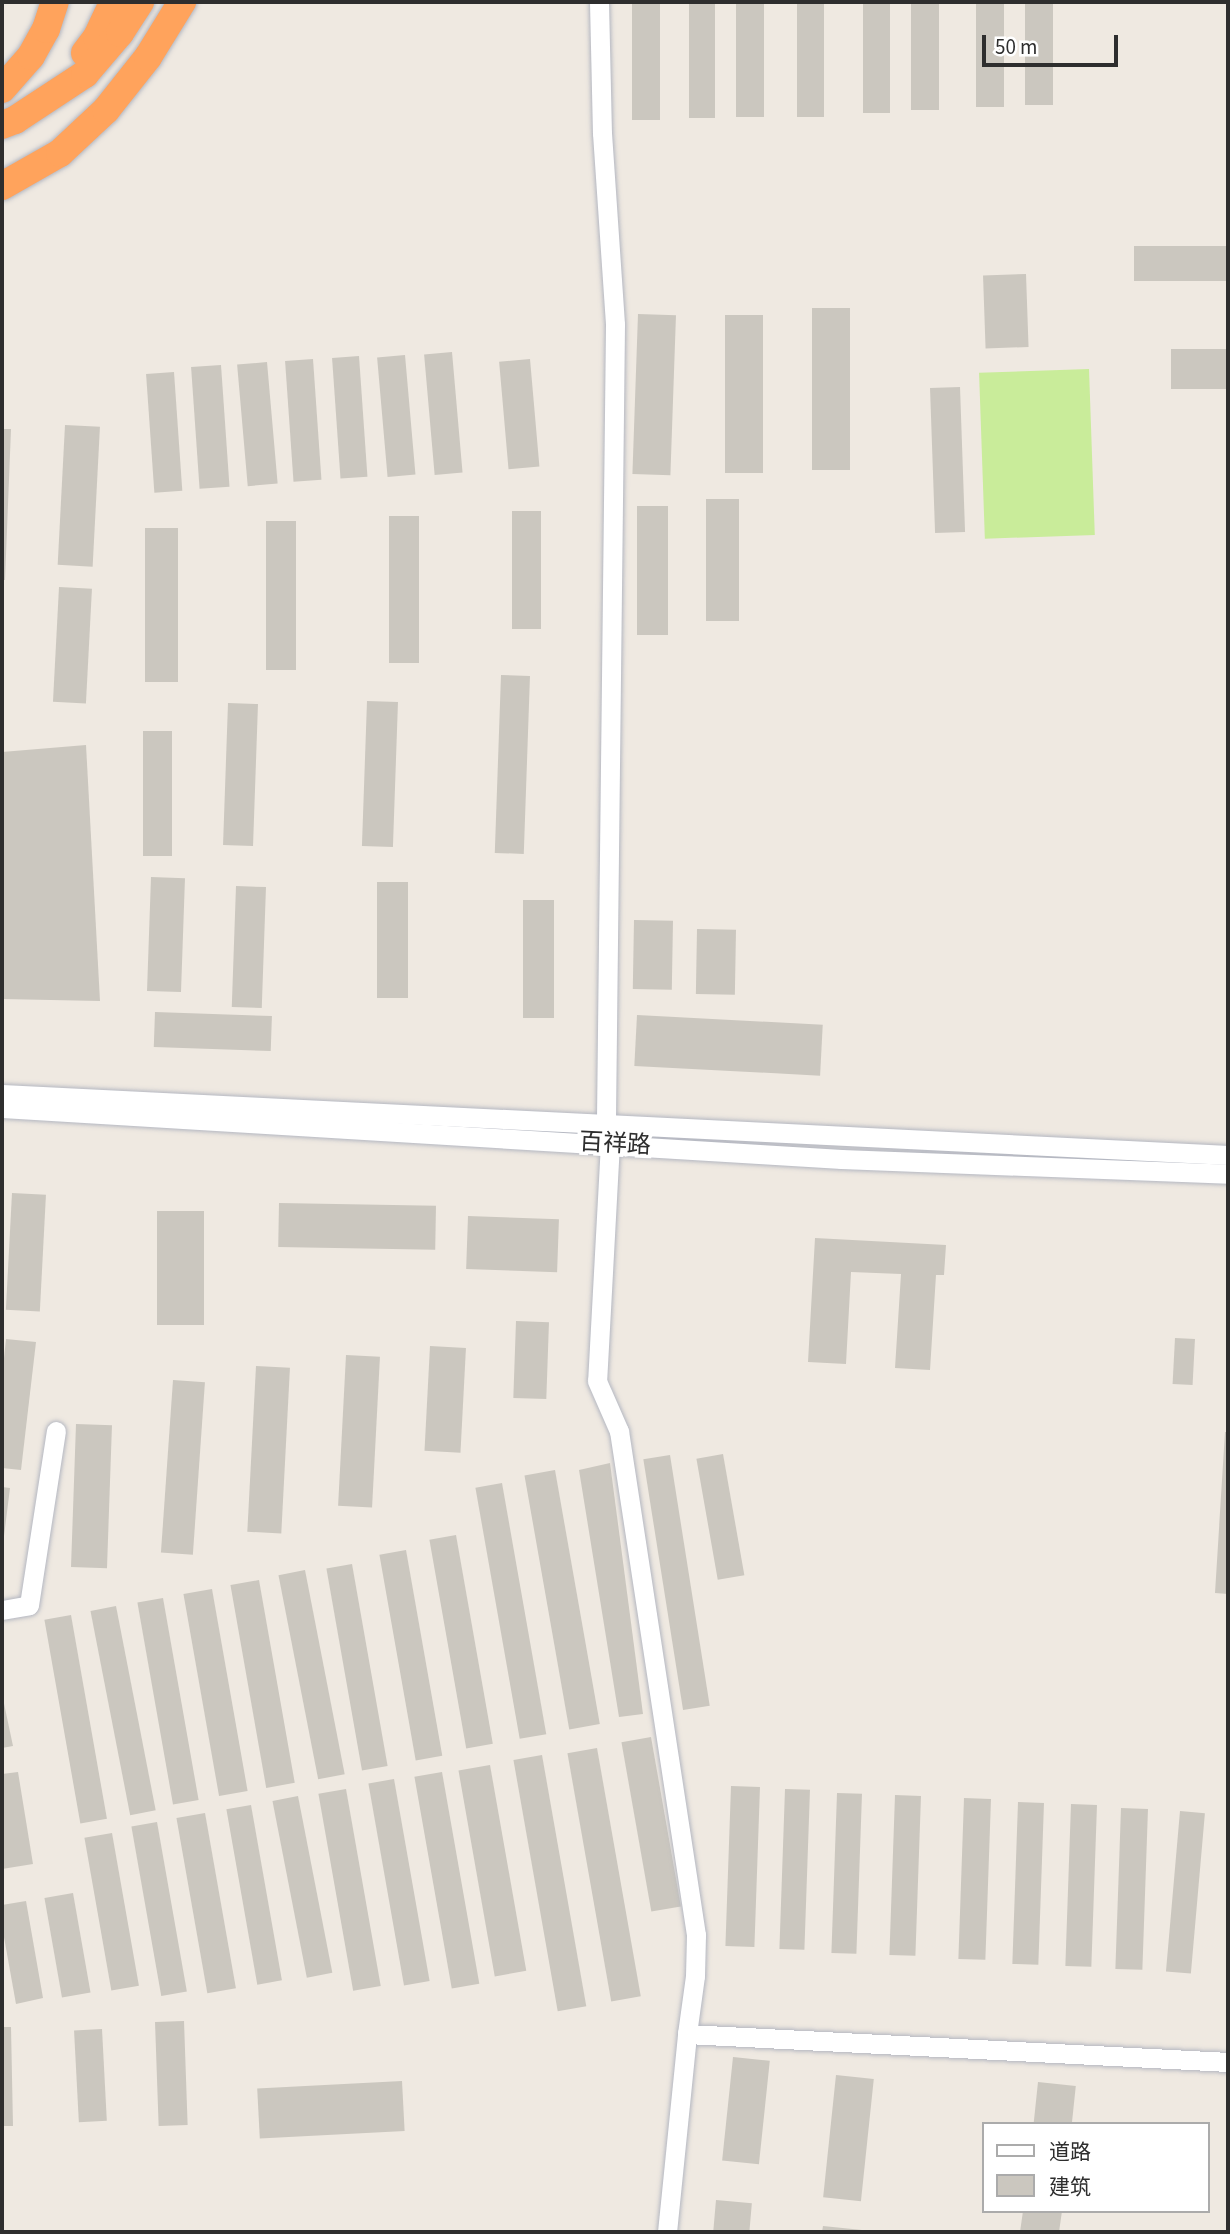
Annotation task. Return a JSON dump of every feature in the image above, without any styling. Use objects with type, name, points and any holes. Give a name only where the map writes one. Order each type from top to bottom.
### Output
[{"type":"highway","points":[[2,89],[31,56],[46,29],[55,2]]},
{"type":"highway","points":[[2,135],[50,99],[97,37],[113,2]]},
{"type":"highway","points":[[2,125],[15,120],[85,74],[120,33],[140,2]]},
{"type":"highway","points":[[2,186],[60,153],[106,110],[148,57],[181,2]]},
{"type":"street","points":[[600,2],[602,133],[615,325],[606,1123],[610,1143],[597,1381],[619,1431],[696,1935],[695,1976],[667,2232]]},
{"type":"street","name":"百祥路","points":[[2,1094],[1228,1155]]},
{"type":"street","name":"百祥路","points":[[2,1108],[841,1159],[1228,1174]]},
{"type":"street","points":[[2,1610],[29,1605],[55,1432]]},
{"type":"street","points":[[687,2034],[1228,2062]]},
{"type":"green space","points":[[1089,369],[1095,535],[985,539],[979,373]]},
{"type":"building","points":[[632,2],[660,2],[660,120],[632,120]]},
{"type":"building","points":[[689,2],[715,2],[715,118],[689,118]]},
{"type":"building","points":[[736,2],[764,2],[764,117],[736,117]]},
{"type":"building","points":[[797,2],[824,2],[824,117],[797,117]]},
{"type":"building","points":[[863,2],[890,2],[890,113],[863,113]]},
{"type":"building","points":[[911,2],[939,2],[939,110],[911,110]]},
{"type":"building","points":[[976,2],[1004,2],[1004,107],[976,107]]},
{"type":"building","points":[[1025,2],[1053,2],[1053,105],[1025,105]]},
{"type":"building","points":[[1134,246],[1228,246],[1228,281],[1134,281]]},
{"type":"building","points":[[1026,274],[1029,347],[986,348],[983,276]]},
{"type":"building","points":[[812,308],[850,308],[850,470],[812,470]]},
{"type":"building","points":[[638,314],[676,315],[670,475],[632,474]]},
{"type":"building","points":[[725,315],[763,315],[763,473],[725,473]]},
{"type":"building","points":[[1171,349],[1228,349],[1228,389],[1171,389]]},
{"type":"building","points":[[452,352],[463,473],[435,475],[424,354]]},
{"type":"building","points":[[405,355],[415,475],[388,477],[377,357]]},
{"type":"building","points":[[359,356],[367,477],[341,479],[332,358]]},
{"type":"building","points":[[313,359],[321,480],[294,482],[285,361]]},
{"type":"building","points":[[530,359],[539,467],[509,469],[499,362]]},
{"type":"building","points":[[267,362],[278,484],[248,486],[237,365]]},
{"type":"building","points":[[221,365],[230,487],[200,489],[191,367]]},
{"type":"building","points":[[174,372],[182,491],[154,493],[146,374]]},
{"type":"building","points":[[960,387],[965,532],[935,533],[930,388]]},
{"type":"building","points":[[65,425],[100,427],[93,567],[58,565]]},
{"type":"building","points":[[2,429],[11,429],[5,580],[2,580]]},
{"type":"building","points":[[706,499],[739,499],[739,621],[706,621]]},
{"type":"building","points":[[637,506],[668,506],[668,635],[637,635]]},
{"type":"building","points":[[512,511],[541,511],[541,629],[512,629]]},
{"type":"building","points":[[389,516],[419,516],[419,663],[389,663]]},
{"type":"building","points":[[266,521],[296,521],[296,670],[266,670]]},
{"type":"building","points":[[145,528],[178,528],[178,682],[145,682]]},
{"type":"building","points":[[59,587],[92,589],[86,704],[53,702]]},
{"type":"building","points":[[501,675],[530,676],[524,854],[495,853]]},
{"type":"building","points":[[367,701],[398,702],[393,847],[362,846]]},
{"type":"building","points":[[228,703],[258,704],[253,846],[223,845]]},
{"type":"building","points":[[143,731],[172,731],[172,856],[143,856]]},
{"type":"building","points":[[86,745],[100,1001],[2,999],[2,752]]},
{"type":"building","points":[[151,877],[185,878],[181,992],[147,991]]},
{"type":"building","points":[[377,882],[408,882],[408,998],[377,998]]},
{"type":"building","points":[[236,886],[266,887],[262,1008],[232,1007]]},
{"type":"building","points":[[523,900],[554,900],[554,1018],[523,1018]]},
{"type":"building","points":[[634,920],[673,921],[672,990],[633,989]]},
{"type":"building","points":[[697,929],[736,930],[735,995],[696,994]]},
{"type":"building","points":[[155,1012],[272,1016],[271,1051],[154,1047]]},
{"type":"building","points":[[637,1015],[823,1025],[820,1076],[634,1066]]},
{"type":"building","points":[[12,1193],[46,1195],[40,1312],[6,1310]]},
{"type":"building","points":[[279,1203],[436,1206],[435,1250],[278,1247]]},
{"type":"building","points":[[157,1211],[204,1211],[204,1325],[157,1325]]},
{"type":"building","points":[[468,1216],[559,1219],[557,1272],[466,1269]]},
{"type":"building","points":[[815,1238],[946,1245],[944,1275],[936,1275],[930,1370],[895,1368],[901,1274],[851,1272],[846,1364],[808,1362]]},
{"type":"building","points":[[516,1321],[549,1322],[546,1399],[513,1398]]},
{"type":"building","points":[[1175,1338],[1195,1339],[1193,1385],[1173,1384]]},
{"type":"building","points":[[6,1339],[36,1342],[21,1470],[2,1468],[2,1377]]},
{"type":"building","points":[[430,1346],[466,1348],[460,1453],[425,1451]]},
{"type":"building","points":[[346,1355],[380,1357],[372,1508],[338,1506]]},
{"type":"building","points":[[256,1366],[290,1368],[281,1534],[247,1532]]},
{"type":"building","points":[[173,1380],[205,1382],[193,1555],[161,1553]]},
{"type":"building","points":[[76,1424],[112,1425],[107,1568],[71,1567]]},
{"type":"building","points":[[1225,1432],[1228,1432],[1228,1594],[1215,1593]]},
{"type":"building","points":[[723,1454],[744,1575],[718,1580],[696,1459]]},
{"type":"building","points":[[670,1455],[710,1706],[683,1710],[643,1459]]},
{"type":"building","points":[[610,1463],[643,1714],[619,1717],[579,1470]]},
{"type":"building","points":[[555,1470],[600,1724],[569,1729],[524,1475]]},
{"type":"building","points":[[502,1483],[546,1734],[520,1739],[475,1488]]},
{"type":"building","points":[[2,1487],[10,1488],[3,1544],[2,1544]]},
{"type":"building","points":[[456,1535],[493,1744],[466,1748],[429,1540]]},
{"type":"building","points":[[406,1550],[442,1756],[416,1761],[379,1555]]},
{"type":"building","points":[[352,1564],[388,1766],[362,1770],[326,1569]]},
{"type":"building","points":[[305,1570],[345,1774],[318,1779],[278,1575]]},
{"type":"building","points":[[259,1580],[295,1783],[266,1788],[230,1585]]},
{"type":"building","points":[[212,1589],[248,1791],[219,1796],[183,1594]]},
{"type":"building","points":[[163,1598],[199,1800],[173,1804],[137,1603]]},
{"type":"building","points":[[116,1606],[156,1810],[130,1815],[90,1611]]},
{"type":"building","points":[[71,1615],[107,1819],[80,1824],[44,1620]]},
{"type":"building","points":[[2,1694],[13,1746],[2,1748]]},
{"type":"building","points":[[651,1737],[681,1906],[651,1912],[621,1742]]},
{"type":"building","points":[[597,1748],[641,1996],[611,2001],[567,1753]]},
{"type":"building","points":[[542,1755],[586,2006],[558,2011],[513,1760]]},
{"type":"building","points":[[490,1765],[526,1971],[495,1976],[458,1771]]},
{"type":"building","points":[[18,1772],[33,1864],[2,1869],[2,1774]]},
{"type":"building","points":[[442,1772],[479,1984],[452,1989],[414,1777]]},
{"type":"building","points":[[394,1779],[430,1981],[404,1985],[368,1784]]},
{"type":"building","points":[[731,1786],[760,1787],[754,1947],[725,1946]]},
{"type":"building","points":[[346,1789],[381,1986],[353,1991],[318,1794]]},
{"type":"building","points":[[785,1789],[810,1790],[804,1950],[779,1949]]},
{"type":"building","points":[[837,1793],[862,1794],[856,1954],[831,1953]]},
{"type":"building","points":[[895,1795],[921,1796],[915,1956],[889,1955]]},
{"type":"building","points":[[298,1796],[332,1973],[307,1978],[272,1801]]},
{"type":"building","points":[[964,1798],[991,1799],[985,1960],[958,1959]]},
{"type":"building","points":[[1018,1802],[1044,1803],[1038,1965],[1012,1964]]},
{"type":"building","points":[[1071,1804],[1097,1805],[1091,1967],[1065,1966]]},
{"type":"building","points":[[251,1805],[282,1980],[257,1985],[226,1809]]},
{"type":"building","points":[[1121,1808],[1148,1809],[1142,1970],[1115,1969]]},
{"type":"building","points":[[1180,1811],[1205,1813],[1191,1974],[1166,1971]]},
{"type":"building","points":[[205,1813],[236,1988],[207,1993],[176,1818]]},
{"type":"building","points":[[157,1822],[187,1991],[161,1996],[131,1827]]},
{"type":"building","points":[[112,1833],[139,1986],[111,1991],[84,1838]]},
{"type":"building","points":[[73,1893],[91,1992],[62,1998],[44,1898]]},
{"type":"building","points":[[26,1901],[43,1998],[16,2004],[2,1926],[2,1905]]},
{"type":"building","points":[[184,2021],[188,2125],[159,2126],[155,2022]]},
{"type":"building","points":[[2,2027],[11,2027],[13,2126],[2,2126]]},
{"type":"building","points":[[102,2029],[107,2121],[79,2122],[74,2030]]},
{"type":"building","points":[[733,2057],[770,2061],[759,2164],[722,2160]]},
{"type":"building","points":[[836,2075],[874,2079],[861,2201],[823,2197]]},
{"type":"building","points":[[402,2081],[405,2131],[260,2139],[257,2089]]},
{"type":"building","points":[[1038,2082],[1076,2086],[1072,2122],[1034,2122]]},
{"type":"building","points":[[716,2200],[752,2203],[749,2232],[713,2232]]},
{"type":"building","points":[[1023,2213],[1062,2213],[1059,2232],[1020,2232]]},
{"type":"building","points":[[823,2226],[862,2230],[862,2232],[822,2232]]}]
